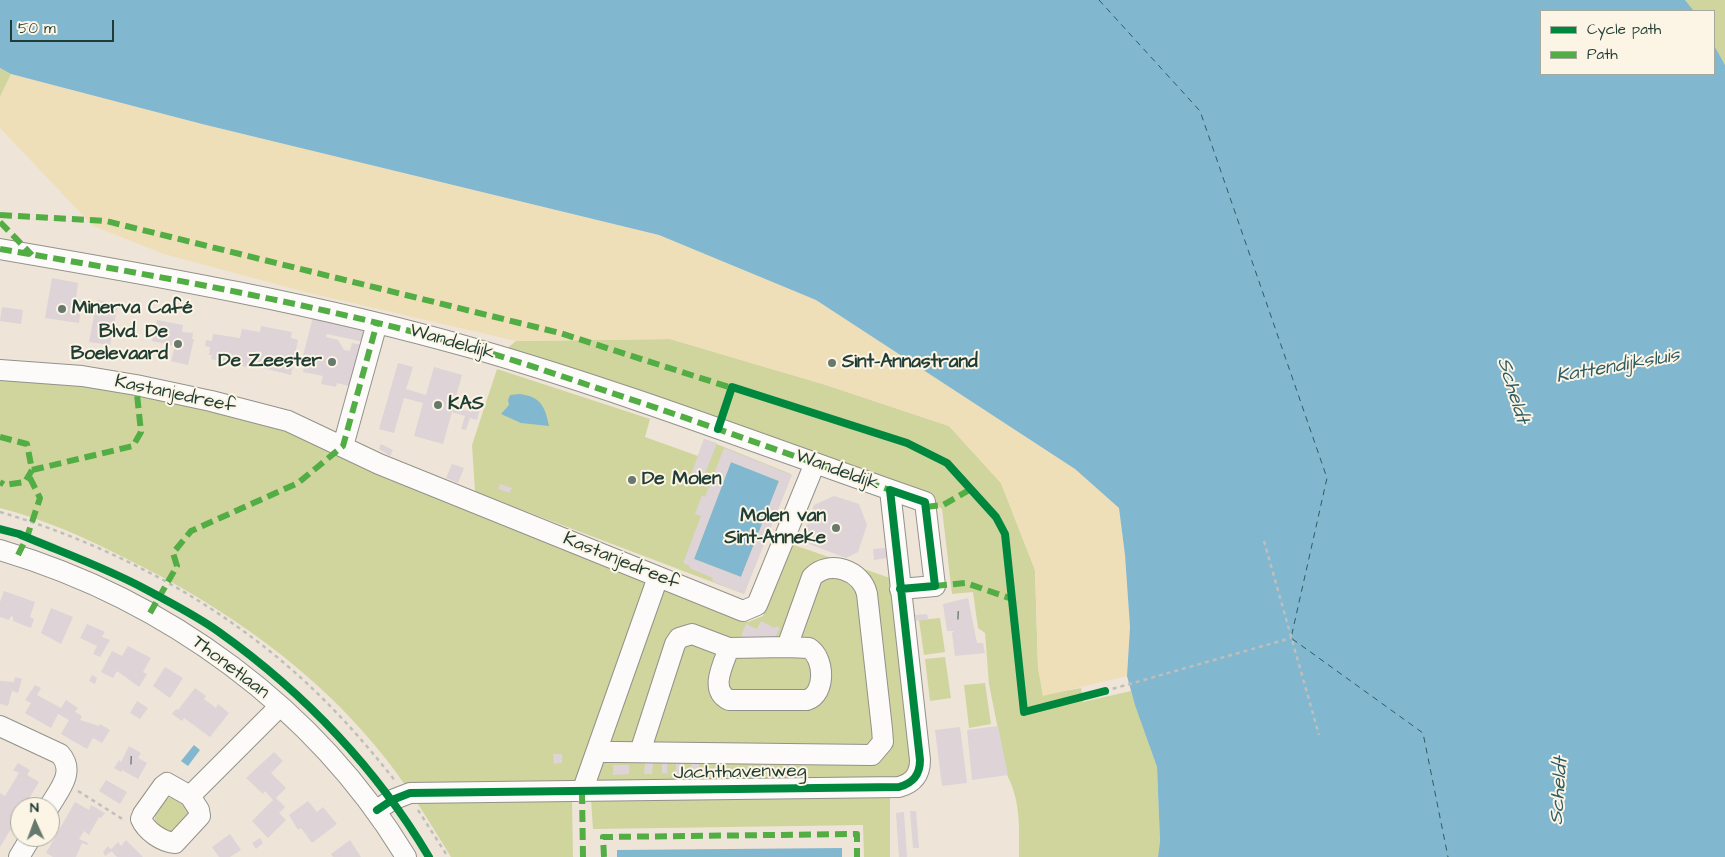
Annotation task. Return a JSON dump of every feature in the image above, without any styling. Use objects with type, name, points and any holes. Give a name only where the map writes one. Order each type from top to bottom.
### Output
[{"type":"street","name":"Wandeldijk","points":[[0,249],[176,281],[377,323],[557,374],[890,490]]},
{"type":"street","points":[[343,446],[377,323]]},
{"type":"street","name":"Kastanjedreef","points":[[0,370],[82,376],[211,401],[288,422],[388,467],[743,611],[757,605],[815,463]]},
{"type":"street","points":[[890,490],[925,502],[935,586],[900,589]]},
{"type":"street","name":"Jachthavenweg","points":[[377,810],[392,800],[410,793],[899,787],[909,784],[916,778],[920,760],[890,490]]},
{"type":"street","name":"Thonetlaan","points":[[0,550],[88,582],[168,623],[241,673],[280,706],[329,753],[377,810],[406,857]]},
{"type":"street","points":[[598,752],[872,755],[883,742],[866,594],[862,580],[857,576],[836,568],[819,570],[812,577],[786,647]]},
{"type":"street","points":[[582,792],[598,752],[658,577]]},
{"type":"street","points":[[640,752],[675,644],[679,638],[692,634],[699,635],[729,648],[809,648],[818,656],[820,663],[820,689],[813,698],[807,700],[729,700],[719,692],[719,679],[729,648]]},
{"type":"street","points":[[190,796],[280,706]]},
{"type":"street","points":[[0,726],[60,754],[68,766],[64,783],[55,797]]},
{"type":"path","points":[[1264,541],[1319,735]]},
{"type":"path","points":[[1104,691],[1291,638]]},
{"type":"path","points":[[64,783],[127,822]]},
{"type":"green space","points":[[1685,0],[1725,0],[1725,65],[1715,47],[1715,10],[1693,10]]},
{"type":"green space","points":[[0,68],[11,74],[0,97]]},
{"type":"green space","points":[[670,339],[826,385],[949,426],[1001,483],[1035,570],[1038,667],[1043,695],[1081,688],[1083,702],[1131,691],[1157,767],[1160,841],[1158,857],[1019,857],[1017,805],[1012,785],[1007,775],[989,684],[985,633],[978,628],[973,592],[952,594],[942,509],[929,499],[505,350],[516,341]]},
{"type":"green space","name":"De Molen","points":[[497,369],[650,419],[645,437],[698,456],[704,439],[791,474],[744,594],[475,492],[472,445]]},
{"type":"green space","points":[[0,376],[120,389],[288,428],[665,589],[748,622],[763,616],[791,544],[893,579],[912,767],[890,794],[890,857],[864,857],[863,825],[593,829],[591,799],[572,800],[573,857],[451,857],[403,783],[359,727],[331,698],[268,644],[199,598],[127,559],[65,530],[0,508]]},
{"type":"green space","points":[[940,618],[945,652],[924,655],[919,620]]},
{"type":"green space","points":[[945,657],[951,698],[930,701],[925,659]]},
{"type":"green space","points":[[985,683],[991,724],[969,728],[964,685]]},
{"type":"green space","points":[[171,797],[178,798],[188,806],[188,816],[176,829],[169,832],[155,822],[155,813],[161,801]]},
{"type":"sand","name":"Sint-Annastrand","points":[[11,74],[202,124],[659,235],[816,300],[1075,469],[1119,508],[1125,555],[1130,627],[1127,676],[1043,696],[1038,667],[1035,570],[1001,483],[949,426],[826,385],[670,339],[516,341],[305,292],[164,254],[93,226],[0,128],[0,97]]},
{"type":"water","points":[[0,0],[1685,0],[1693,10],[1540,10],[1540,75],[1715,75],[1715,47],[1725,65],[1725,857],[1158,857],[1160,841],[1157,767],[1127,676],[1130,627],[1125,555],[1119,508],[1075,469],[816,300],[659,235],[202,124],[11,74],[0,68]]},
{"type":"water","points":[[520,394],[533,397],[541,404],[546,413],[549,426],[521,423],[501,414],[509,405],[510,395]]},
{"type":"water","points":[[731,462],[779,481],[741,577],[694,559]]},
{"type":"water","points":[[194,745],[200,750],[188,766],[181,761]]},
{"type":"water","points":[[842,848],[842,857],[617,857],[617,850]]},
{"type":"building","name":"Minerva Café","points":[[52,278],[78,283],[76,299],[82,300],[79,323],[45,318]]},
{"type":"building","points":[[97,300],[118,304],[110,345],[89,342]]},
{"type":"building","points":[[2,307],[23,310],[21,324],[0,321]]},
{"type":"building","name":"De Zeester","points":[[313,317],[367,330],[364,342],[327,334],[326,337],[338,340],[344,350],[350,351],[352,343],[363,345],[358,367],[354,367],[349,386],[337,383],[336,387],[321,384],[323,376],[303,372],[306,357],[303,356]]},
{"type":"building","name":"Blvd. De Boelevaard","points":[[157,320],[183,325],[182,332],[193,333],[192,339],[194,339],[188,365],[171,361],[175,346],[152,341]]},
{"type":"building","points":[[261,326],[292,332],[291,338],[298,340],[291,375],[259,367],[247,367],[211,359],[212,355],[209,355],[210,347],[205,346],[206,340],[212,341],[213,334],[240,338],[242,329],[260,332]]},
{"type":"building","points":[[398,363],[413,367],[406,389],[426,395],[434,367],[462,375],[453,407],[467,411],[468,406],[480,409],[477,420],[470,418],[466,430],[461,429],[465,416],[452,412],[443,444],[414,436],[423,403],[404,398],[394,433],[379,429]]},
{"type":"building","points":[[704,439],[717,443],[700,487],[688,483]]},
{"type":"building","points":[[381,444],[393,450],[390,456],[379,449]]},
{"type":"building","points":[[724,448],[792,475],[744,594],[712,581],[713,578],[689,568],[690,566],[683,563],[701,516],[695,514],[702,495],[705,497]],"holes":[[[731,462],[779,481],[741,577],[694,559]]]},
{"type":"building","points":[[452,464],[464,468],[458,483],[446,478]]},
{"type":"building","points":[[500,484],[512,488],[510,493],[498,489]]},
{"type":"building","name":"Molen van Sint-Anneke","points":[[834,496],[859,504],[867,525],[858,552],[846,558],[809,544],[804,533],[814,505]]},
{"type":"building","points":[[885,548],[887,558],[874,560],[873,549]]},
{"type":"building","points":[[4,591],[35,602],[30,617],[34,619],[31,628],[13,621],[11,616],[9,620],[0,617],[0,602]]},
{"type":"building","points":[[968,598],[977,643],[983,643],[985,653],[955,656],[952,633],[954,631],[947,631],[943,604]]},
{"type":"building","points":[[51,608],[73,617],[61,644],[41,633]]},
{"type":"building","points":[[927,614],[928,619],[916,621],[915,615]]},
{"type":"building","points":[[761,621],[775,628],[776,626],[780,628],[773,641],[762,636],[760,639],[755,640],[741,636],[746,624],[757,629]]},
{"type":"building","points":[[87,624],[105,632],[102,637],[110,640],[100,657],[93,654],[97,646],[80,638]]},
{"type":"building","points":[[128,646],[151,658],[143,672],[147,674],[139,687],[117,671],[113,678],[101,672],[112,651],[122,656]]},
{"type":"building","points":[[165,667],[183,678],[170,698],[153,686]]},
{"type":"building","points":[[92,675],[97,678],[95,684],[89,681]]},
{"type":"building","points":[[15,677],[22,679],[18,693],[12,691],[8,706],[0,704],[0,681],[14,682]]},
{"type":"building","points":[[35,685],[41,688],[37,695],[61,708],[66,700],[78,708],[75,712],[82,716],[80,720],[99,726],[100,724],[110,730],[102,743],[93,738],[87,749],[61,734],[69,720],[58,714],[51,728],[25,713],[31,703],[25,700]]},
{"type":"building","points":[[195,688],[206,696],[204,699],[216,708],[218,704],[229,713],[210,737],[184,718],[182,721],[172,714],[176,709],[178,710]]},
{"type":"building","points":[[137,701],[148,708],[140,719],[130,713]]},
{"type":"building","points":[[998,726],[1008,775],[972,780],[967,730]]},
{"type":"building","points":[[960,727],[967,783],[942,786],[935,730]]},
{"type":"building","points":[[129,746],[141,753],[138,758],[147,763],[138,779],[122,770],[121,772],[114,768],[119,760],[121,762]]},
{"type":"building","points":[[274,752],[283,761],[271,773],[286,788],[276,798],[285,807],[279,813],[286,820],[268,838],[252,821],[273,800],[265,791],[263,794],[246,778]]},
{"type":"building","points":[[553,754],[562,754],[562,763],[554,764]]},
{"type":"building","points":[[18,763],[30,770],[27,775],[39,782],[30,797],[10,797],[10,830],[0,847],[0,793],[5,796],[19,773],[13,770]]},
{"type":"building","points":[[645,763],[653,763],[652,774],[644,774]]},
{"type":"building","points":[[667,763],[667,773],[662,773],[662,764]]},
{"type":"building","points":[[691,763],[699,763],[699,774],[691,774]]},
{"type":"building","points":[[676,764],[684,764],[684,774],[676,774]]},
{"type":"building","points":[[613,765],[629,765],[629,774],[613,775]]},
{"type":"building","points":[[106,780],[127,792],[120,804],[99,791]]},
{"type":"building","points":[[308,801],[317,812],[323,807],[337,824],[312,843],[301,828],[298,830],[289,815]]},
{"type":"building","points":[[75,802],[89,810],[91,805],[105,813],[101,818],[99,817],[89,835],[84,831],[79,839],[88,843],[87,845],[82,843],[76,857],[53,857],[46,853],[49,847],[60,847],[60,828]]},
{"type":"building","points":[[910,811],[916,811],[919,848],[913,848]]},
{"type":"building","points":[[904,812],[907,857],[899,857],[896,813]]},
{"type":"building","points":[[230,834],[241,850],[230,857],[219,857],[212,847]]},
{"type":"building","points":[[260,838],[263,843],[256,849],[252,843]]},
{"type":"building","points":[[126,840],[143,857],[117,857],[113,853],[111,849],[118,842],[121,846]]},
{"type":"building","points":[[350,840],[361,857],[333,857],[331,854]]},
{"type":"building","points":[[108,846],[112,851],[105,856],[103,852]]},
{"type":"ferry route","points":[[1099,0],[1200,111],[1327,478],[1291,638],[1423,733],[1448,857]]},
{"type":"marked path","points":[[0,215],[106,221],[560,333],[735,389]]},
{"type":"marked path","points":[[0,222],[32,255]]},
{"type":"marked path","points":[[0,249],[238,292],[415,332],[538,368],[890,490]]},
{"type":"marked path","points":[[150,613],[177,566],[173,553],[191,531],[298,483],[343,446],[377,323]]},
{"type":"marked path","points":[[32,470],[133,446],[141,432],[136,385]]},
{"type":"marked path","points":[[0,437],[27,444],[32,470],[25,482],[5,485],[0,482]]},
{"type":"marked path","points":[[18,555],[27,537],[40,498],[29,476]]},
{"type":"marked path","points":[[926,507],[943,505],[971,489]]},
{"type":"marked path","points":[[935,586],[966,583],[1012,599]]},
{"type":"marked path","points":[[582,792],[583,857]]},
{"type":"marked path","points":[[604,857],[603,837],[857,834],[857,857]]},
{"type":"cycle path","points":[[718,429],[732,387],[907,443],[947,463],[996,517],[1005,534],[1024,712],[1105,691]]},
{"type":"cycle path","points":[[377,810],[392,800],[410,793],[899,787],[904,785],[915,778],[919,770],[920,760],[890,490],[925,502],[935,586],[900,589]]},
{"type":"cycle path","points":[[0,529],[19,534],[132,582],[202,621],[250,655],[280,680],[336,734],[386,793],[429,857]]},
{"type":"place","name":"Minerva Café","points":[[62,309]]},
{"type":"place","name":"Blvd. De Boelevaard","points":[[178,344]]},
{"type":"place","name":"De Zeester","points":[[332,362]]},
{"type":"place","name":"Sint-Annastrand","points":[[832,363]]},
{"type":"place","name":"KAS","points":[[438,405]]},
{"type":"place","name":"De Molen","points":[[632,480]]},
{"type":"place","name":"Molen van Sint-Anneke","points":[[836,528]]},
{"type":"water label","name":"Kattendijksluis","points":[[1618,367]]},
{"type":"water label","name":"Scheldt","points":[[1512,391]]},
{"type":"water label","name":"Scheldt","points":[[1560,791]]}]
